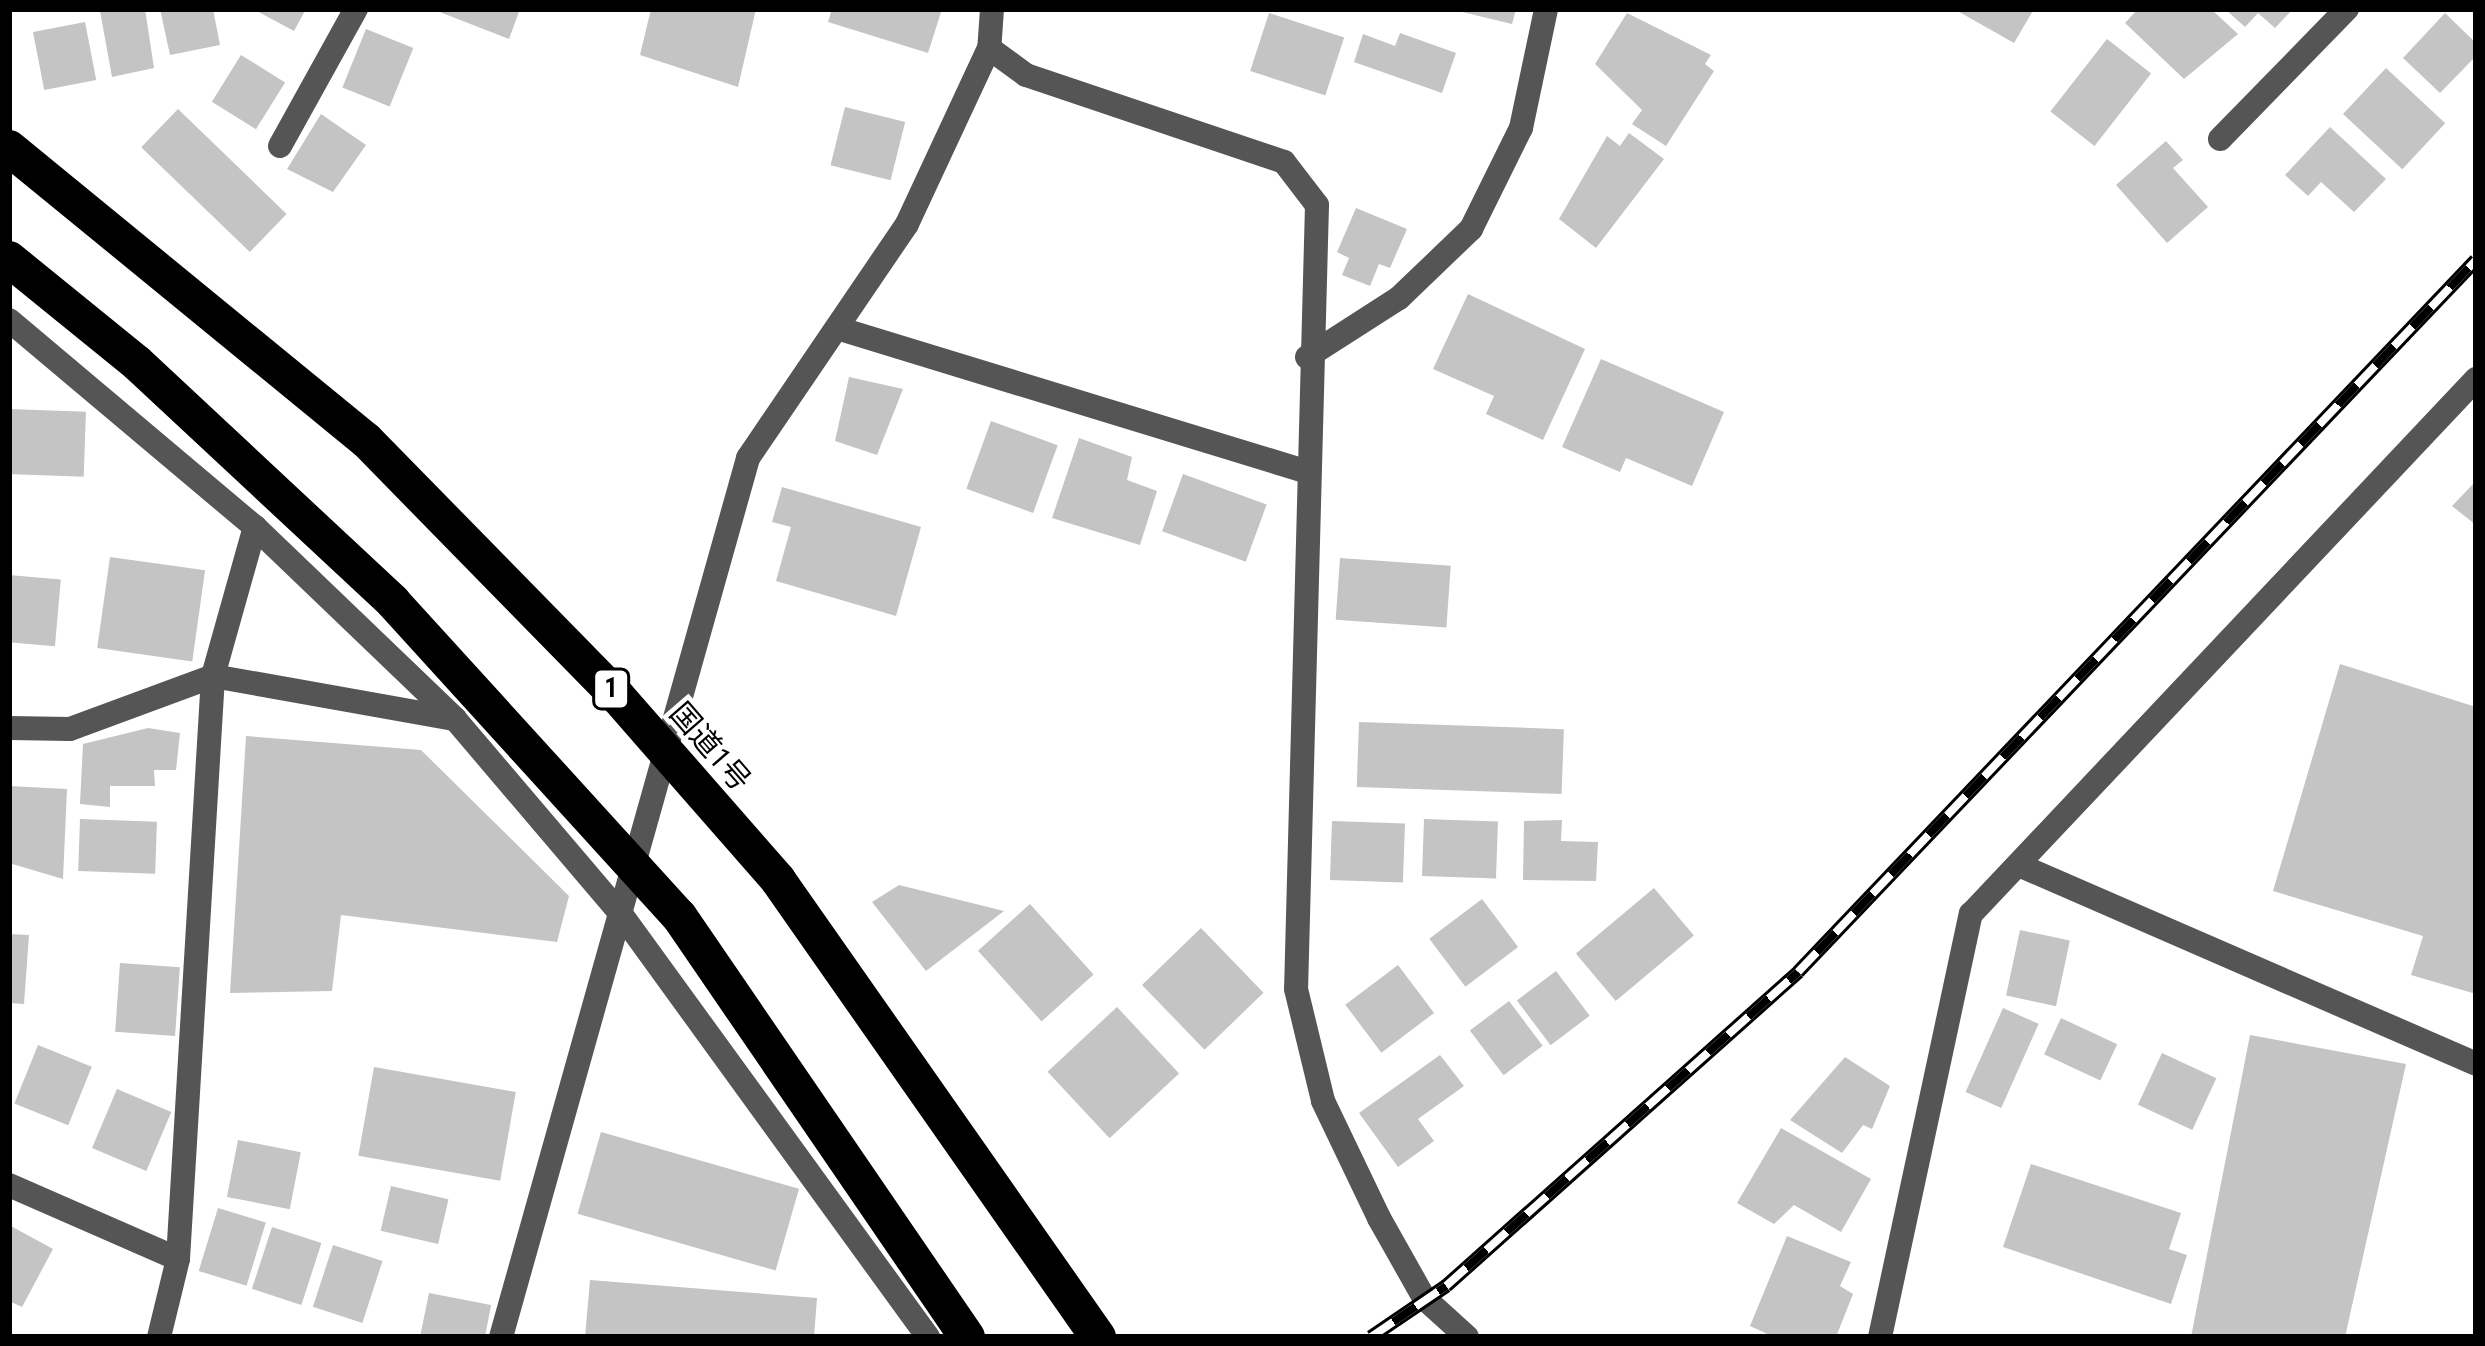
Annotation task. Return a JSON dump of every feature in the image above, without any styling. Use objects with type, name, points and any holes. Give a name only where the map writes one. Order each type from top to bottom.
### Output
[{"type":"highway","name":"国道1号","points":[[9,148],[366,440],[618,697],[791,898],[1098,1337]]},
{"type":"highway","points":[[9,259],[137,363],[394,602],[679,916],[968,1337]]},
{"type":"street","points":[[280,146],[356,9]]},
{"type":"street","points":[[501,1337],[748,458],[908,224],[989,48],[992,9]]},
{"type":"street","points":[[1307,357],[1399,298],[1471,229],[1521,128],[1546,9]]},
{"type":"street","points":[[2220,139],[2347,9]]},
{"type":"street","points":[[989,48],[1026,75],[1285,162],[1317,205],[1307,357],[1296,989],[1324,1101],[1379,1218],[1424,1298],[1467,1337]]},
{"type":"street","points":[[9,320],[255,527],[454,719],[621,914],[928,1337]]},
{"type":"street","points":[[837,328],[1305,471]]},
{"type":"street","points":[[1880,1337],[1971,914],[2476,379]]},
{"type":"street","points":[[159,1337],[178,1259],[213,676],[255,527]]},
{"type":"street","points":[[9,728],[70,729],[213,676],[454,719]]},
{"type":"street","points":[[2021,866],[2476,1064]]},
{"type":"street","points":[[9,1185],[178,1259]]},
{"type":"building","points":[[145,9],[154,68],[112,77],[100,11]]},
{"type":"building","points":[[160,9],[213,9],[220,45],[170,55]]},
{"type":"building","points":[[253,9],[306,9],[294,31]]},
{"type":"building","points":[[432,9],[520,9],[509,39]]},
{"type":"building","points":[[651,9],[756,9],[738,87],[640,55]]},
{"type":"building","points":[[832,9],[942,9],[928,53],[828,22]]},
{"type":"building","points":[[1450,9],[1516,9],[1512,24]]},
{"type":"building","points":[[1954,9],[2034,9],[2014,43]]},
{"type":"building","points":[[2138,9],[2211,9],[2238,34],[2184,79],[2125,23]]},
{"type":"building","points":[[2225,9],[2293,9],[2275,28],[2258,13],[2245,27]]},
{"type":"building","points":[[1269,13],[1344,37],[1325,95],[1250,71]]},
{"type":"building","points":[[1627,13],[1711,55],[1705,64],[1714,71],[1666,146],[1632,124],[1642,110],[1595,64]]},
{"type":"building","points":[[2445,13],[2476,43],[2476,56],[2440,93],[2403,58]]},
{"type":"building","points":[[85,22],[96,80],[44,90],[33,32]]},
{"type":"building","points":[[366,29],[413,48],[390,107],[342,87]]},
{"type":"building","points":[[1400,33],[1456,53],[1442,93],[1354,62],[1363,34],[1395,46]]},
{"type":"building","points":[[2107,39],[2151,73],[2094,146],[2050,111]]},
{"type":"building","points":[[241,55],[285,83],[256,129],[212,102]]},
{"type":"building","points":[[2386,68],[2445,123],[2402,169],[2343,114]]},
{"type":"building","points":[[845,107],[905,122],[891,180],[830,165]]},
{"type":"building","points":[[178,109],[287,214],[250,252],[141,147]]},
{"type":"building","points":[[321,114],[366,145],[333,192],[287,169]]},
{"type":"building","points":[[2330,127],[2386,179],[2354,212],[2321,182],[2308,196],[2285,175]]},
{"type":"building","points":[[1629,133],[1664,159],[1596,248],[1559,219],[1607,136],[1620,146]]},
{"type":"building","points":[[2166,141],[2183,160],[2173,168],[2208,207],[2167,243],[2116,185]]},
{"type":"building","points":[[1356,208],[1407,229],[1390,268],[1379,264],[1370,286],[1342,275],[1349,258],[1337,252]]},
{"type":"building","points":[[1468,294],[1585,349],[1543,440],[1486,414],[1494,396],[1433,369]]},
{"type":"building","points":[[1601,359],[1724,412],[1692,486],[1626,458],[1620,472],[1562,447]]},
{"type":"building","points":[[849,377],[903,389],[877,455],[835,441]]},
{"type":"building","points":[[9,409],[86,412],[84,477],[9,474]]},
{"type":"building","points":[[991,421],[1058,445],[1033,513],[966,489]]},
{"type":"building","points":[[1079,438],[1132,457],[1127,480],[1157,491],[1140,545],[1052,518]]},
{"type":"building","points":[[1183,474],[1267,504],[1246,562],[1162,531]]},
{"type":"building","points":[[2476,481],[2476,525],[2452,506]]},
{"type":"building","points":[[782,487],[921,527],[896,616],[776,581],[791,527],[772,522]]},
{"type":"building","points":[[110,557],[205,570],[192,661],[97,648]]},
{"type":"building","points":[[1340,558],[1451,566],[1446,628],[1336,620]]},
{"type":"building","points":[[9,575],[61,580],[55,646],[9,642]]},
{"type":"building","points":[[2340,664],[2476,707],[2476,994],[2411,975],[2423,936],[2273,891]]},
{"type":"building","points":[[1359,722],[1564,729],[1562,794],[1357,787]]},
{"type":"building","points":[[148,728],[180,733],[176,770],[154,770],[155,786],[110,786],[110,807],[80,804],[83,744]]},
{"type":"building","points":[[246,736],[421,750],[569,896],[557,942],[341,915],[332,991],[230,993]]},
{"type":"building","points":[[9,786],[67,789],[63,879],[9,863]]},
{"type":"building","points":[[80,819],[157,822],[155,874],[78,871]]},
{"type":"building","points":[[1424,819],[1498,822],[1496,879],[1422,876]]},
{"type":"building","points":[[1562,820],[1561,841],[1598,842],[1596,881],[1523,880],[1524,821]]},
{"type":"building","points":[[1332,821],[1405,824],[1403,883],[1330,880]]},
{"type":"building","points":[[899,885],[1004,911],[926,971],[872,902]]},
{"type":"building","points":[[1654,888],[1694,935],[1616,1001],[1576,954]]},
{"type":"building","points":[[1482,899],[1518,947],[1465,987],[1429,939]]},
{"type":"building","points":[[1030,904],[1094,975],[1042,1021],[978,951]]},
{"type":"building","points":[[1201,928],[1264,993],[1205,1050],[1142,985]]},
{"type":"building","points":[[2020,930],[2070,941],[2056,1006],[2006,996]]},
{"type":"building","points":[[9,934],[29,935],[24,1004],[9,1003]]},
{"type":"building","points":[[120,963],[180,967],[175,1036],[115,1032]]},
{"type":"building","points":[[1398,965],[1434,1013],[1381,1053],[1345,1005]]},
{"type":"building","points":[[1556,971],[1590,1016],[1551,1045],[1517,1000]]},
{"type":"building","points":[[1509,1001],[1543,1046],[1504,1075],[1470,1030]]},
{"type":"building","points":[[1117,1007],[1179,1074],[1110,1138],[1048,1072]]},
{"type":"building","points":[[2003,1008],[2039,1024],[2001,1108],[1966,1092]]},
{"type":"building","points":[[2061,1018],[2117,1044],[2100,1080],[2044,1054]]},
{"type":"building","points":[[2250,1035],[2406,1064],[2345,1337],[2191,1337]]},
{"type":"building","points":[[38,1045],[92,1067],[68,1125],[14,1103]]},
{"type":"building","points":[[2162,1053],[2216,1078],[2192,1130],[2138,1105]]},
{"type":"building","points":[[1440,1055],[1464,1086],[1418,1119],[1434,1141],[1398,1167],[1359,1113]]},
{"type":"building","points":[[1845,1057],[1890,1086],[1872,1129],[1863,1125],[1842,1153],[1790,1120]]},
{"type":"building","points":[[374,1067],[516,1092],[500,1181],[358,1156]]},
{"type":"building","points":[[117,1089],[171,1112],[146,1171],[92,1148]]},
{"type":"building","points":[[1781,1128],[1871,1179],[1841,1232],[1794,1205],[1774,1224],[1737,1203]]},
{"type":"building","points":[[601,1132],[799,1189],[776,1270],[578,1214]]},
{"type":"building","points":[[238,1140],[301,1152],[290,1209],[227,1197]]},
{"type":"building","points":[[2031,1164],[2181,1213],[2169,1249],[2187,1255],[2171,1304],[2003,1247]]},
{"type":"building","points":[[391,1186],[448,1199],[438,1244],[381,1231]]},
{"type":"building","points":[[218,1208],[266,1223],[247,1286],[199,1271]]},
{"type":"building","points":[[9,1225],[53,1249],[22,1307],[9,1301]]},
{"type":"building","points":[[272,1227],[321,1243],[301,1305],[252,1289]]},
{"type":"building","points":[[1787,1236],[1851,1262],[1840,1286],[1853,1294],[1836,1337],[1774,1337],[1750,1326]]},
{"type":"building","points":[[333,1245],[382,1261],[362,1323],[313,1307]]},
{"type":"building","points":[[590,1280],[817,1298],[814,1337],[585,1337]]},
{"type":"building","points":[[429,1293],[491,1305],[485,1337],[420,1337]]},
{"type":"railway","points":[[1371,1337],[1446,1286],[1798,972],[2476,260]]}]
